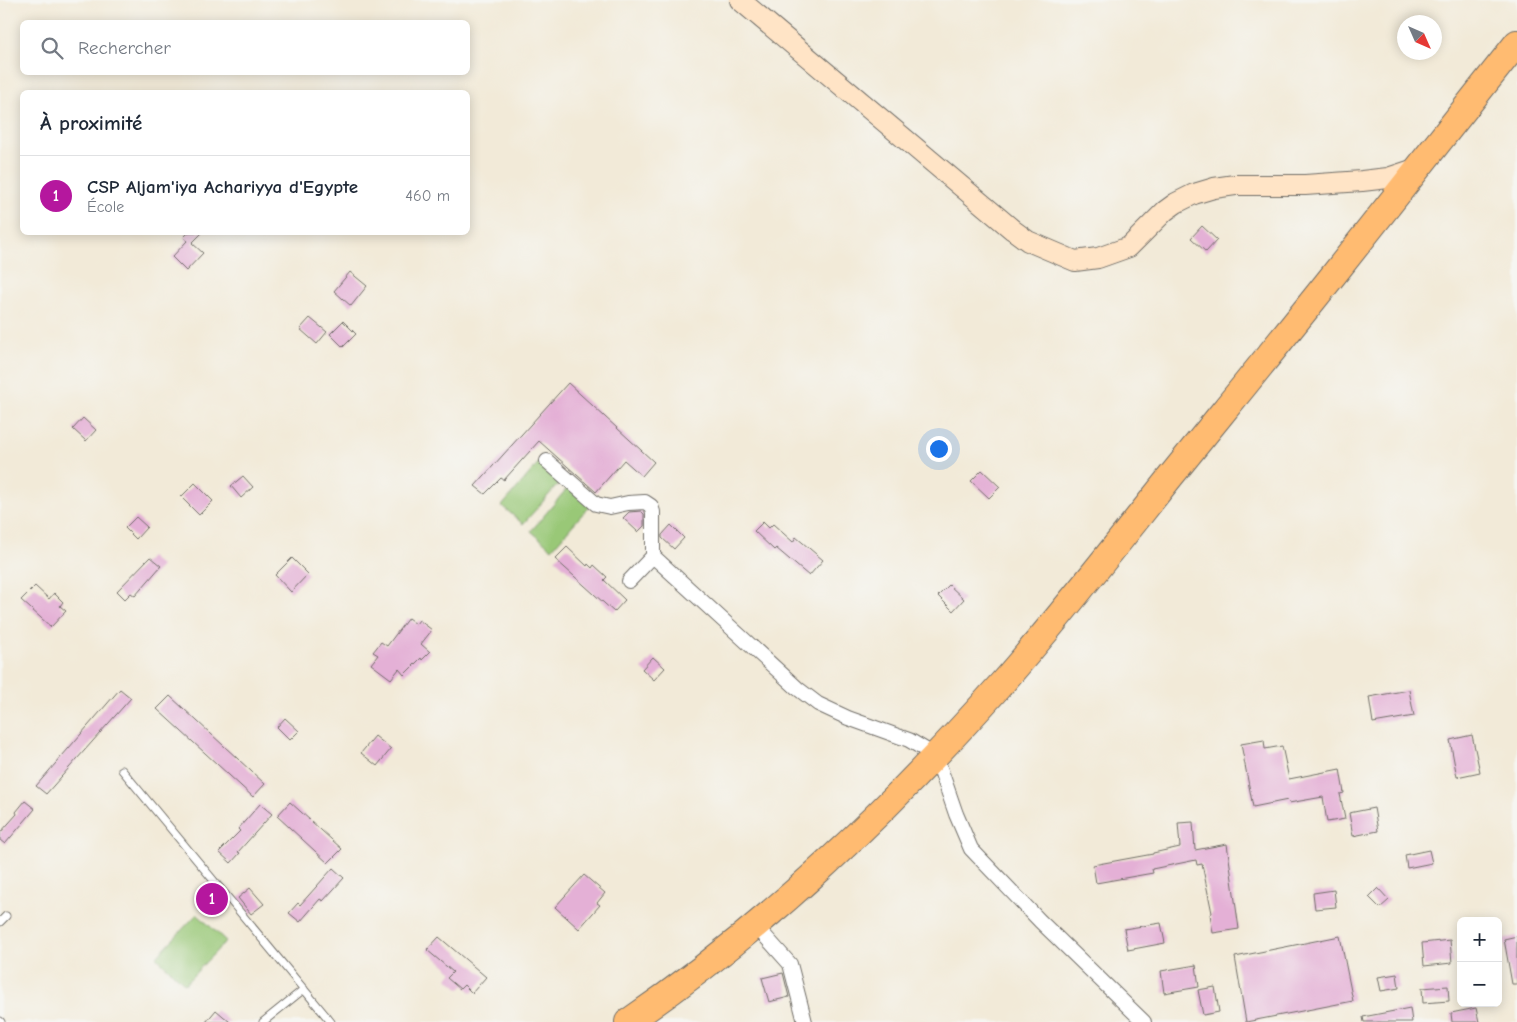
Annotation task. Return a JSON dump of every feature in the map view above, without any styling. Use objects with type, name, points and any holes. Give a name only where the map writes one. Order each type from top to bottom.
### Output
[{"type":"highway","points":[[628,1022],[721,955],[756,926],[847,845],[936,756],[1005,680],[1075,595],[1517,43]]},
{"type":"street","points":[[740,0],[1013,230],[1028,241],[1075,260],[1098,258],[1129,247],[1176,203],[1194,194],[1214,188],[1235,185],[1305,185],[1362,181],[1388,178],[1416,170]]},
{"type":"street","points":[[547,460],[596,504],[610,507],[645,502],[651,506],[653,512],[653,556],[629,581]]},
{"type":"street","points":[[653,556],[790,682],[818,704],[881,731],[909,740],[936,756],[956,814],[971,849],[1040,921],[1144,1022]]},
{"type":"street","points":[[756,926],[790,964],[805,1022]]},
{"type":"lane","points":[[122,770],[331,1022]]},
{"type":"lane","points":[[0,922],[6,916]]},
{"type":"lane","points":[[263,1022],[304,989]]},
{"type":"green space","points":[[540,461],[562,480],[523,524],[502,506]]},
{"type":"green space","points":[[569,486],[591,504],[552,549],[531,531]]},
{"type":"green space","points":[[197,914],[226,941],[185,984],[156,957]]},
{"type":"building","points":[[1202,226],[1217,240],[1206,252],[1191,238]]},
{"type":"building","points":[[186,235],[200,235],[192,243],[203,253],[186,271],[172,257],[187,241],[184,237]]},
{"type":"building","points":[[350,272],[367,286],[351,306],[334,291]]},
{"type":"building","points":[[310,318],[327,332],[317,344],[300,329]]},
{"type":"building","points":[[343,321],[356,334],[343,347],[330,334]]},
{"type":"building","points":[[568,383],[654,462],[642,476],[624,460],[596,492],[539,441],[504,480],[501,478],[485,494],[475,486]]},
{"type":"building","points":[[83,418],[96,430],[86,441],[73,429]]},
{"type":"building","points":[[982,470],[1000,487],[989,498],[971,481]]},
{"type":"building","points":[[243,476],[253,487],[241,498],[231,486]]},
{"type":"building","points":[[195,483],[213,501],[199,515],[181,497]]},
{"type":"building","points":[[641,511],[644,514],[644,526],[638,532],[623,518],[629,512]]},
{"type":"building","points":[[136,517],[147,527],[136,539],[125,528]]},
{"type":"building","points":[[763,522],[769,528],[773,524],[793,542],[796,537],[823,560],[809,576],[776,548],[774,550],[754,531]]},
{"type":"building","points":[[671,525],[684,538],[674,549],[662,538],[662,535]]},
{"type":"building","points":[[567,547],[587,566],[588,564],[592,568],[594,565],[607,577],[604,580],[625,600],[614,612],[555,559]]},
{"type":"building","points":[[150,557],[161,566],[135,596],[131,593],[125,599],[117,591]]},
{"type":"building","points":[[292,558],[308,574],[291,592],[275,575]]},
{"type":"building","points":[[949,585],[964,599],[953,611],[938,596]]},
{"type":"building","points":[[35,586],[49,599],[54,593],[63,602],[60,606],[66,611],[51,627],[21,600]]},
{"type":"building","points":[[408,618],[416,624],[419,620],[432,630],[421,644],[430,652],[404,675],[399,669],[391,679],[371,664],[378,655],[373,652],[381,642],[387,646]]},
{"type":"building","points":[[653,657],[665,668],[654,680],[642,669]]},
{"type":"building","points":[[120,689],[131,698],[46,794],[36,786]]},
{"type":"building","points":[[1409,690],[1414,716],[1373,723],[1369,697]]},
{"type":"building","points":[[170,696],[265,784],[253,797],[157,709]]},
{"type":"building","points":[[285,718],[299,731],[290,740],[277,727]]},
{"type":"building","points":[[1472,735],[1480,772],[1457,777],[1450,740]]},
{"type":"building","points":[[375,736],[391,749],[377,766],[361,753]]},
{"type":"building","points":[[1264,740],[1265,749],[1282,746],[1289,779],[1340,769],[1344,793],[1340,794],[1345,819],[1327,822],[1323,797],[1289,803],[1288,800],[1253,807],[1241,744]]},
{"type":"building","points":[[25,801],[35,809],[5,844],[0,840],[0,833],[17,814],[16,812]]},
{"type":"building","points":[[290,802],[342,849],[328,863],[277,816]]},
{"type":"building","points":[[260,804],[272,814],[238,852],[240,853],[231,863],[219,852],[240,831],[238,829]]},
{"type":"building","points":[[1374,808],[1378,831],[1353,836],[1349,813]]},
{"type":"building","points":[[1193,822],[1195,850],[1227,844],[1239,929],[1213,933],[1210,914],[1212,913],[1202,864],[1197,865],[1196,860],[1152,869],[1153,873],[1096,883],[1093,865],[1180,847],[1178,823]]},
{"type":"building","points":[[1429,850],[1432,863],[1407,868],[1405,855]]},
{"type":"building","points":[[333,868],[344,878],[323,901],[320,899],[300,922],[289,913],[298,903],[300,905]]},
{"type":"building","points":[[584,875],[605,893],[597,903],[600,905],[579,929],[555,907]]},
{"type":"building","points":[[250,888],[264,904],[251,914],[238,898]]},
{"type":"building","points":[[1378,888],[1389,900],[1380,908],[1369,897]]},
{"type":"building","points":[[1334,890],[1336,907],[1315,909],[1313,893]]},
{"type":"building","points":[[1161,923],[1165,943],[1128,950],[1124,929]]},
{"type":"building","points":[[1340,936],[1353,1001],[1246,1022],[1235,957]]},
{"type":"building","points":[[1517,936],[1517,984],[1512,984],[1504,939]]},
{"type":"building","points":[[439,937],[486,977],[472,993],[464,985],[460,989],[447,978],[453,972],[427,950]]},
{"type":"building","points":[[1450,940],[1452,963],[1424,966],[1422,943]]},
{"type":"building","points":[[1196,965],[1199,987],[1164,993],[1161,971]]},
{"type":"building","points":[[783,973],[789,997],[769,1002],[762,978]]},
{"type":"building","points":[[1397,974],[1399,988],[1381,991],[1378,977]]},
{"type":"building","points":[[1448,986],[1449,1001],[1423,1003],[1422,988]]},
{"type":"building","points":[[1215,987],[1219,1012],[1203,1015],[1198,990]]},
{"type":"building","points":[[1410,1008],[1412,1022],[1364,1022],[1363,1017]]},
{"type":"building","points":[[1476,1008],[1479,1022],[1452,1022],[1451,1013]]},
{"type":"building","points":[[216,1010],[230,1022],[206,1022]]},
{"type":"place","name":"CSP Aljam'iya Achariyya d'Egypte","points":[[212,899]]}]
